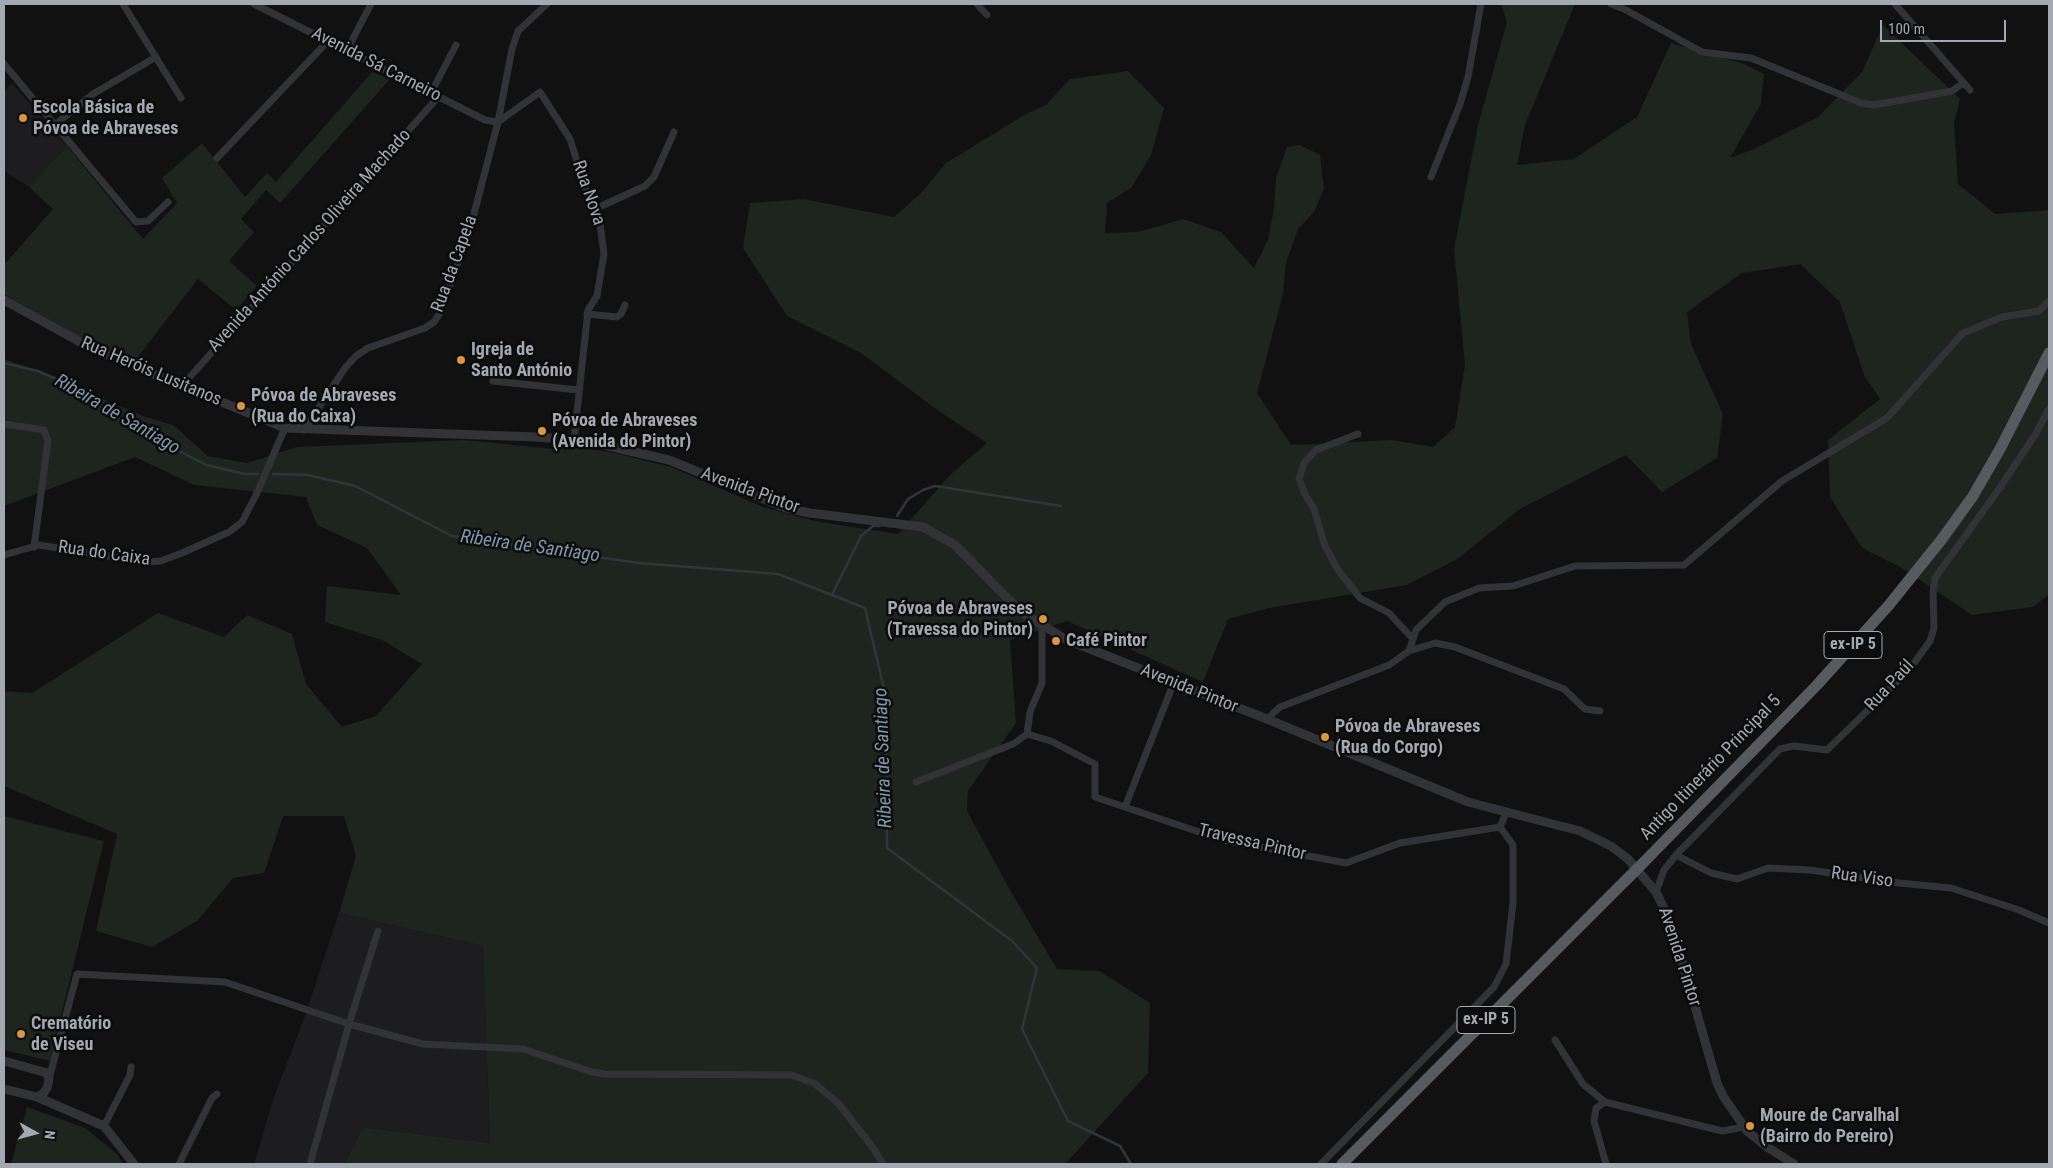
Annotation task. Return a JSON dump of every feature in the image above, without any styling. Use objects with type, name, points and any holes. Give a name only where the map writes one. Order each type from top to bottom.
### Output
[{"type":"highway","name":"Antigo Itinerário Principal 5","points":[[1342,1164],[1817,686],[1889,605],[1942,539],[1973,496],[2000,449],[2049,353]]},
{"type":"street","points":[[123,4],[181,98]]},
{"type":"street","name":"Avenida Sá Carneiro","points":[[254,4],[485,120],[498,122]]},
{"type":"street","points":[[347,50],[371,4]]},
{"type":"street","name":"Rua da Capela","points":[[304,430],[345,368],[356,356],[368,348],[425,328],[434,322],[440,312],[470,229],[498,122],[518,31],[547,4]]},
{"type":"street","points":[[977,4],[987,15]]},
{"type":"street","points":[[1431,177],[1460,104],[1468,77],[1481,4]]},
{"type":"street","points":[[1611,4],[1624,9],[1702,52],[1752,58],[1861,103],[1874,105],[1952,91],[1963,82]]},
{"type":"street","points":[[1895,4],[1970,90]]},
{"type":"street","points":[[217,158],[328,41]]},
{"type":"street","points":[[431,92],[456,45]]},
{"type":"street","points":[[55,124],[93,94],[156,57]]},
{"type":"street","points":[[4,64],[136,222],[148,221],[168,202]]},
{"type":"street","name":"Rua Nova","points":[[498,122],[540,92],[570,139],[585,187],[599,216],[604,254],[596,296],[587,314],[574,440]]},
{"type":"street","name":"Avenida António Carlos Oliveira Machado","points":[[182,386],[439,96]]},
{"type":"street","points":[[595,208],[645,186],[654,178],[674,132]]},
{"type":"street","name":"Rua Heróis Lusitanos","points":[[4,300],[92,349],[285,428],[304,430]]},
{"type":"street","points":[[1409,651],[1416,630],[1445,602],[1479,588],[1514,586],[1575,566],[1684,565],[1782,481],[1887,418],[1964,333],[2002,317],[2039,311],[2049,301]]},
{"type":"street","points":[[587,314],[616,317],[621,314],[625,305]]},
{"type":"street","points":[[494,367],[493,381],[578,390]]},
{"type":"street","name":"Rua Paúl","points":[[1656,892],[1664,870],[1676,854],[1780,749],[1794,746],[1827,750],[1908,670],[1930,641],[1934,628],[1933,592],[1936,578],[2000,489],[2035,435],[2049,409]]},
{"type":"street","points":[[4,424],[44,430],[48,441],[34,547]]},
{"type":"street","name":"Rua do Caixa","points":[[4,555],[39,545],[146,562],[161,561],[229,532],[242,522],[285,428]]},
{"type":"street","name":"Avenida Pintor","points":[[304,430],[526,436],[574,440],[669,460],[786,508],[810,513],[923,527],[955,544],[982,570],[1012,604],[1042,626],[1067,640],[1267,719],[1468,802],[1580,831],[1612,846],[1628,859],[1656,892],[1671,923],[1716,1083],[1730,1108],[1744,1128],[1767,1147],[1794,1164]]},
{"type":"street","points":[[1358,434],[1316,450],[1304,463],[1299,479],[1314,509],[1325,546],[1338,570],[1360,598],[1389,613],[1413,640]]},
{"type":"street","points":[[916,782],[1013,744],[1026,734],[1030,712],[1042,683],[1042,626]]},
{"type":"street","points":[[1267,719],[1280,706],[1389,665],[1409,651],[1435,643],[1455,647],[1564,688],[1585,709],[1600,711]]},
{"type":"street","points":[[1125,807],[1174,682]]},
{"type":"street","name":"Travessa Pintor","points":[[1026,734],[1051,740],[1095,764],[1095,797],[1223,840],[1346,863],[1400,843],[1500,827]]},
{"type":"street","points":[[1321,1164],[1494,987],[1506,964],[1513,903],[1513,845],[1500,827],[1506,813]]},
{"type":"street","name":"Rua Viso","points":[[1676,854],[1711,873],[1737,879],[1768,868],[1810,870],[1899,883],[1951,888],[2019,910],[2049,923]]},
{"type":"street","points":[[310,1164],[349,1024],[378,931]]},
{"type":"street","points":[[37,1097],[45,1091],[49,1079],[77,974],[225,982],[349,1024],[423,1044],[523,1049],[592,1072],[604,1074],[792,1075],[815,1084],[838,1103],[874,1149],[883,1164]]},
{"type":"street","points":[[1555,1040],[1583,1084],[1605,1102],[1722,1131],[1744,1128]]},
{"type":"street","points":[[4,1061],[44,1071],[49,1079]]},
{"type":"street","points":[[104,1126],[130,1075],[131,1067]]},
{"type":"street","points":[[4,1089],[37,1097],[104,1126],[134,1164]]},
{"type":"street","points":[[179,1164],[212,1098],[218,1094]]},
{"type":"street","points":[[1605,1102],[1596,1108],[1594,1121],[1606,1164]]},
{"type":"shaded area","points":[[1501,4],[1575,4],[1525,125],[1517,165],[1574,159],[1637,117],[1671,43],[1744,64],[1764,74],[1761,104],[1730,158],[1754,149],[1818,117],[1862,72],[1883,25],[1960,99],[1954,123],[1958,184],[1995,214],[2049,210],[2049,594],[2033,607],[1972,615],[1902,568],[1862,548],[1830,497],[1828,440],[1880,399],[1864,375],[1840,302],[1800,264],[1742,273],[1687,312],[1691,344],[1723,414],[1717,458],[1662,492],[1626,455],[1520,509],[1457,559],[1407,585],[1269,608],[1228,619],[1203,682],[1067,621],[1010,640],[1016,723],[968,791],[967,811],[1010,890],[1057,969],[1099,971],[1150,1003],[1148,1073],[1065,1164],[345,1164],[362,1127],[490,1143],[483,946],[339,913],[356,856],[344,816],[283,816],[264,873],[233,878],[197,921],[152,947],[96,931],[117,834],[4,786],[4,691],[32,693],[158,613],[224,637],[247,615],[292,634],[306,684],[342,727],[376,716],[422,664],[382,640],[325,622],[327,586],[401,595],[367,548],[317,525],[306,497],[194,485],[135,457],[4,506],[4,359],[65,380],[143,416],[173,425],[208,456],[247,463],[297,447],[464,440],[554,449],[580,447],[615,453],[671,467],[763,507],[815,521],[898,534],[951,474],[987,443],[940,412],[861,353],[787,316],[743,248],[750,203],[804,199],[894,217],[920,194],[946,163],[1026,114],[1046,105],[1070,79],[1128,71],[1164,108],[1151,155],[1131,188],[1107,203],[1105,233],[1138,232],[1183,219],[1221,232],[1254,268],[1268,240],[1274,208],[1276,178],[1287,147],[1300,145],[1320,155],[1324,189],[1314,212],[1298,229],[1286,262],[1283,294],[1257,393],[1291,445],[1392,440],[1433,447],[1455,427],[1465,365],[1454,249],[1478,125],[1507,22]]},
{"type":"shaded area","points":[[372,72],[390,79],[280,203],[266,190],[241,219],[254,232],[229,261],[257,286],[236,310],[198,279],[134,362],[92,345],[4,294],[4,265],[53,209],[29,187],[67,146],[143,239],[177,203],[162,178],[202,143],[245,197],[267,173],[276,182]]},
{"type":"shaded area","name":"Escola Básica de Póvoa de Abraveses","points":[[12,83],[67,146],[29,187],[4,171],[4,91]]},
{"type":"shaded area","points":[[4,816],[104,841],[50,1061],[4,1050]]},
{"type":"shaded area","points":[[339,913],[483,946],[490,1143],[362,1127],[345,1164],[254,1164],[274,1097],[304,1019]]},
{"type":"shaded area","points":[[27,1107],[85,1128],[117,1154],[123,1164],[11,1164]]},
{"type":"waterway","name":"Ribeira de Santiago","points":[[4,363],[38,371],[70,385],[118,419],[206,465],[245,474],[258,474]]},
{"type":"waterway","name":"Ribeira de Santiago","points":[[273,474],[308,475],[355,486],[452,536],[639,563],[778,574],[865,608],[886,697],[887,848],[1012,941],[1037,968],[1022,1029],[1068,1121],[1120,1146],[1131,1164]]},
{"type":"waterway","points":[[897,516],[908,499],[923,490],[935,486],[1061,506]]},
{"type":"waterway","points":[[832,595],[861,536],[873,526],[880,526]]},
{"type":"place","name":"Escola Básica de Póvoa de Abraveses","points":[[23,118]]},
{"type":"place","name":"Igreja de Santo António","points":[[461,360]]},
{"type":"place","name":"Póvoa de Abraveses (Rua do Caixa)","points":[[241,406]]},
{"type":"place","name":"Póvoa de Abraveses (Avenida do Pintor)","points":[[542,431]]},
{"type":"place","name":"Póvoa de Abraveses (Travessa do Pintor)","points":[[1043,619]]},
{"type":"place","name":"Café Pintor","points":[[1056,641]]},
{"type":"place","name":"Póvoa de Abraveses (Rua do Corgo)","points":[[1325,737]]},
{"type":"place","name":"Crematório de Viseu","points":[[21,1034]]},
{"type":"place","name":"Moure de Carvalhal (Bairro do Pereiro)","points":[[1750,1126]]}]
